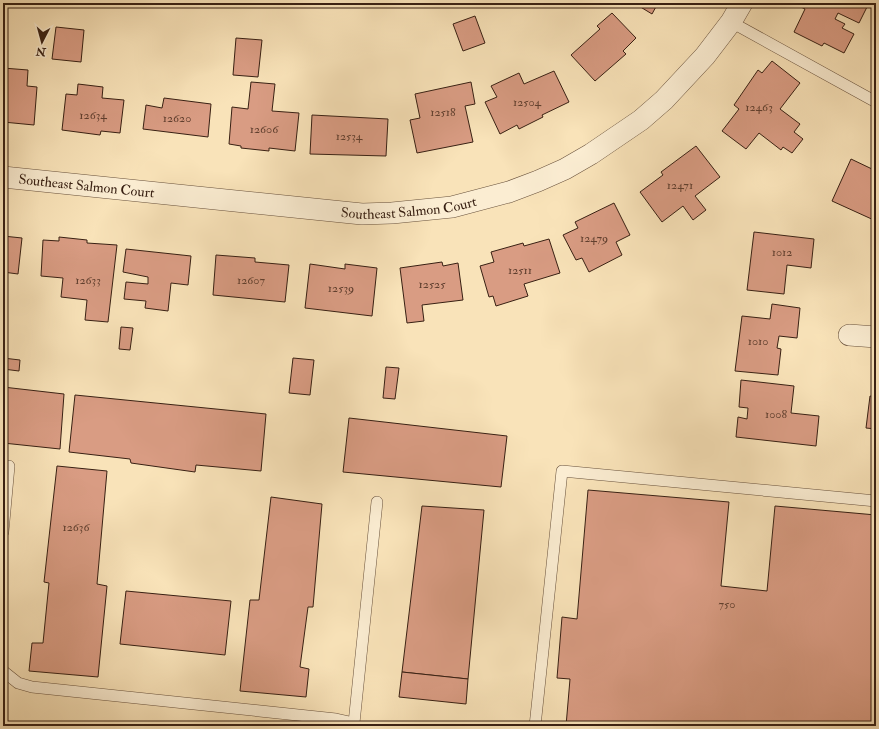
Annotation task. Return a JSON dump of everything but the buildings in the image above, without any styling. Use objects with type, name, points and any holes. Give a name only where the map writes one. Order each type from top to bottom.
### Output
[{"type":"street","name":"Southeast Salmon Court","points":[[3,177],[362,214],[392,213],[452,207],[509,192],[565,169],[592,154],[641,120],[664,100],[705,56],[731,22],[742,3]]},
{"type":"street","points":[[849,335],[876,337]]},
{"type":"lane","points":[[731,22],[876,102]]},
{"type":"lane","points":[[3,532],[9,466]]},
{"type":"lane","points":[[535,726],[562,471],[876,501]]},
{"type":"lane","points":[[3,671],[18,683],[32,687],[336,719],[355,725],[377,502]]}]
